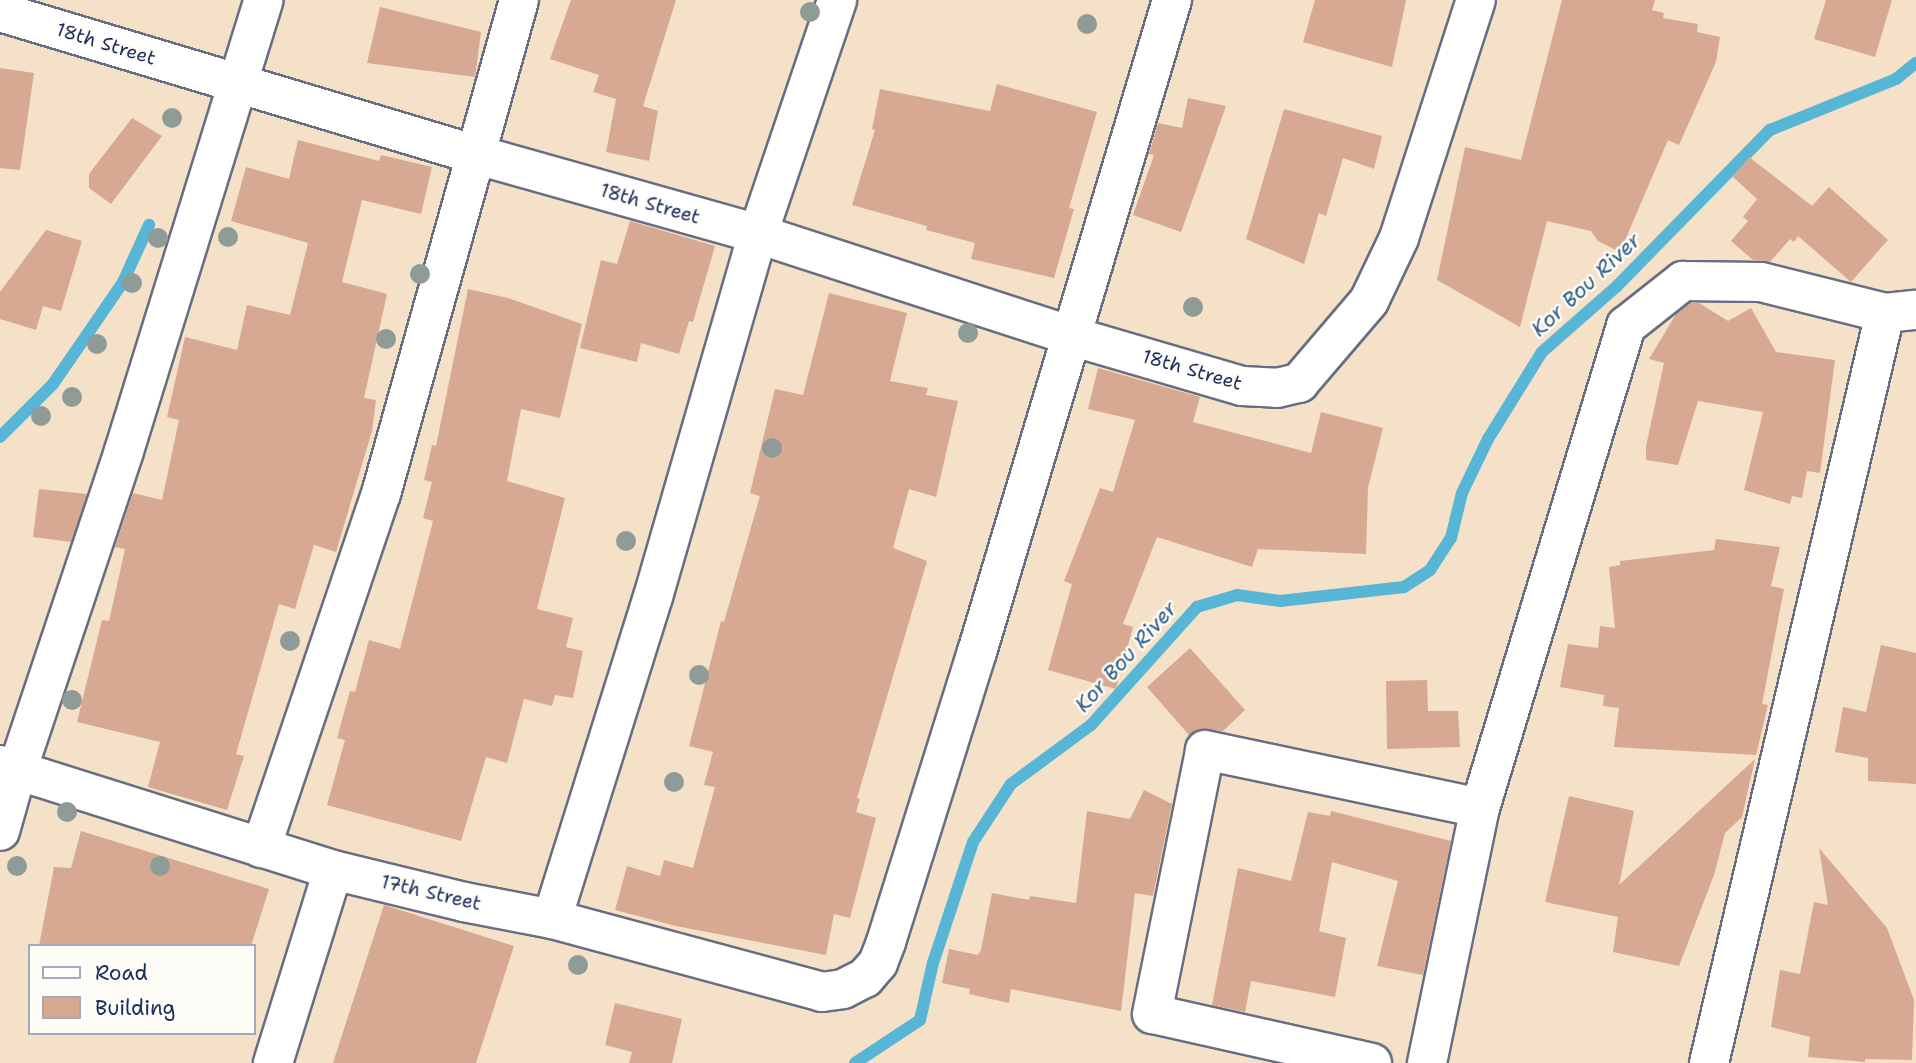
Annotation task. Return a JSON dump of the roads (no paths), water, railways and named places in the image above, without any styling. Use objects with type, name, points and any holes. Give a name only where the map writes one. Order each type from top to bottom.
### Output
[{"type":"street","points":[[0,831],[8,768],[124,451],[264,0]]},
{"type":"street","points":[[261,848],[381,494],[519,0]]},
{"type":"street","points":[[552,919],[653,597],[758,234],[837,0]]},
{"type":"street","points":[[1071,335],[1172,0]]},
{"type":"street","name":"18th Street","points":[[0,12],[474,154],[758,234],[1071,335],[1242,386],[1277,388],[1299,383],[1369,301],[1399,238],[1476,0]]},
{"type":"street","points":[[1427,1063],[1480,808],[1626,326],[1683,281],[1762,282],[1901,311],[1709,1063]]},
{"type":"street","name":"17th Street","points":[[8,768],[333,870],[464,902],[552,919],[822,992],[843,989],[865,978],[878,963],[886,942],[1071,335]]},
{"type":"street","points":[[1372,1063],[1152,1014],[1205,750],[1480,808]]},
{"type":"street","points":[[273,1063],[333,870]]},
{"type":"waterway","name":"Kor Bou River","points":[[855,1063],[920,1020],[933,963],[973,842],[1011,784],[1091,725],[1197,607],[1237,595],[1280,601],[1404,587],[1430,570],[1451,538],[1462,493],[1488,439],[1542,352],[1617,286],[1770,130],[1896,79],[1916,63]]},
{"type":"waterway","points":[[0,437],[53,384],[123,282],[149,225]]}]
